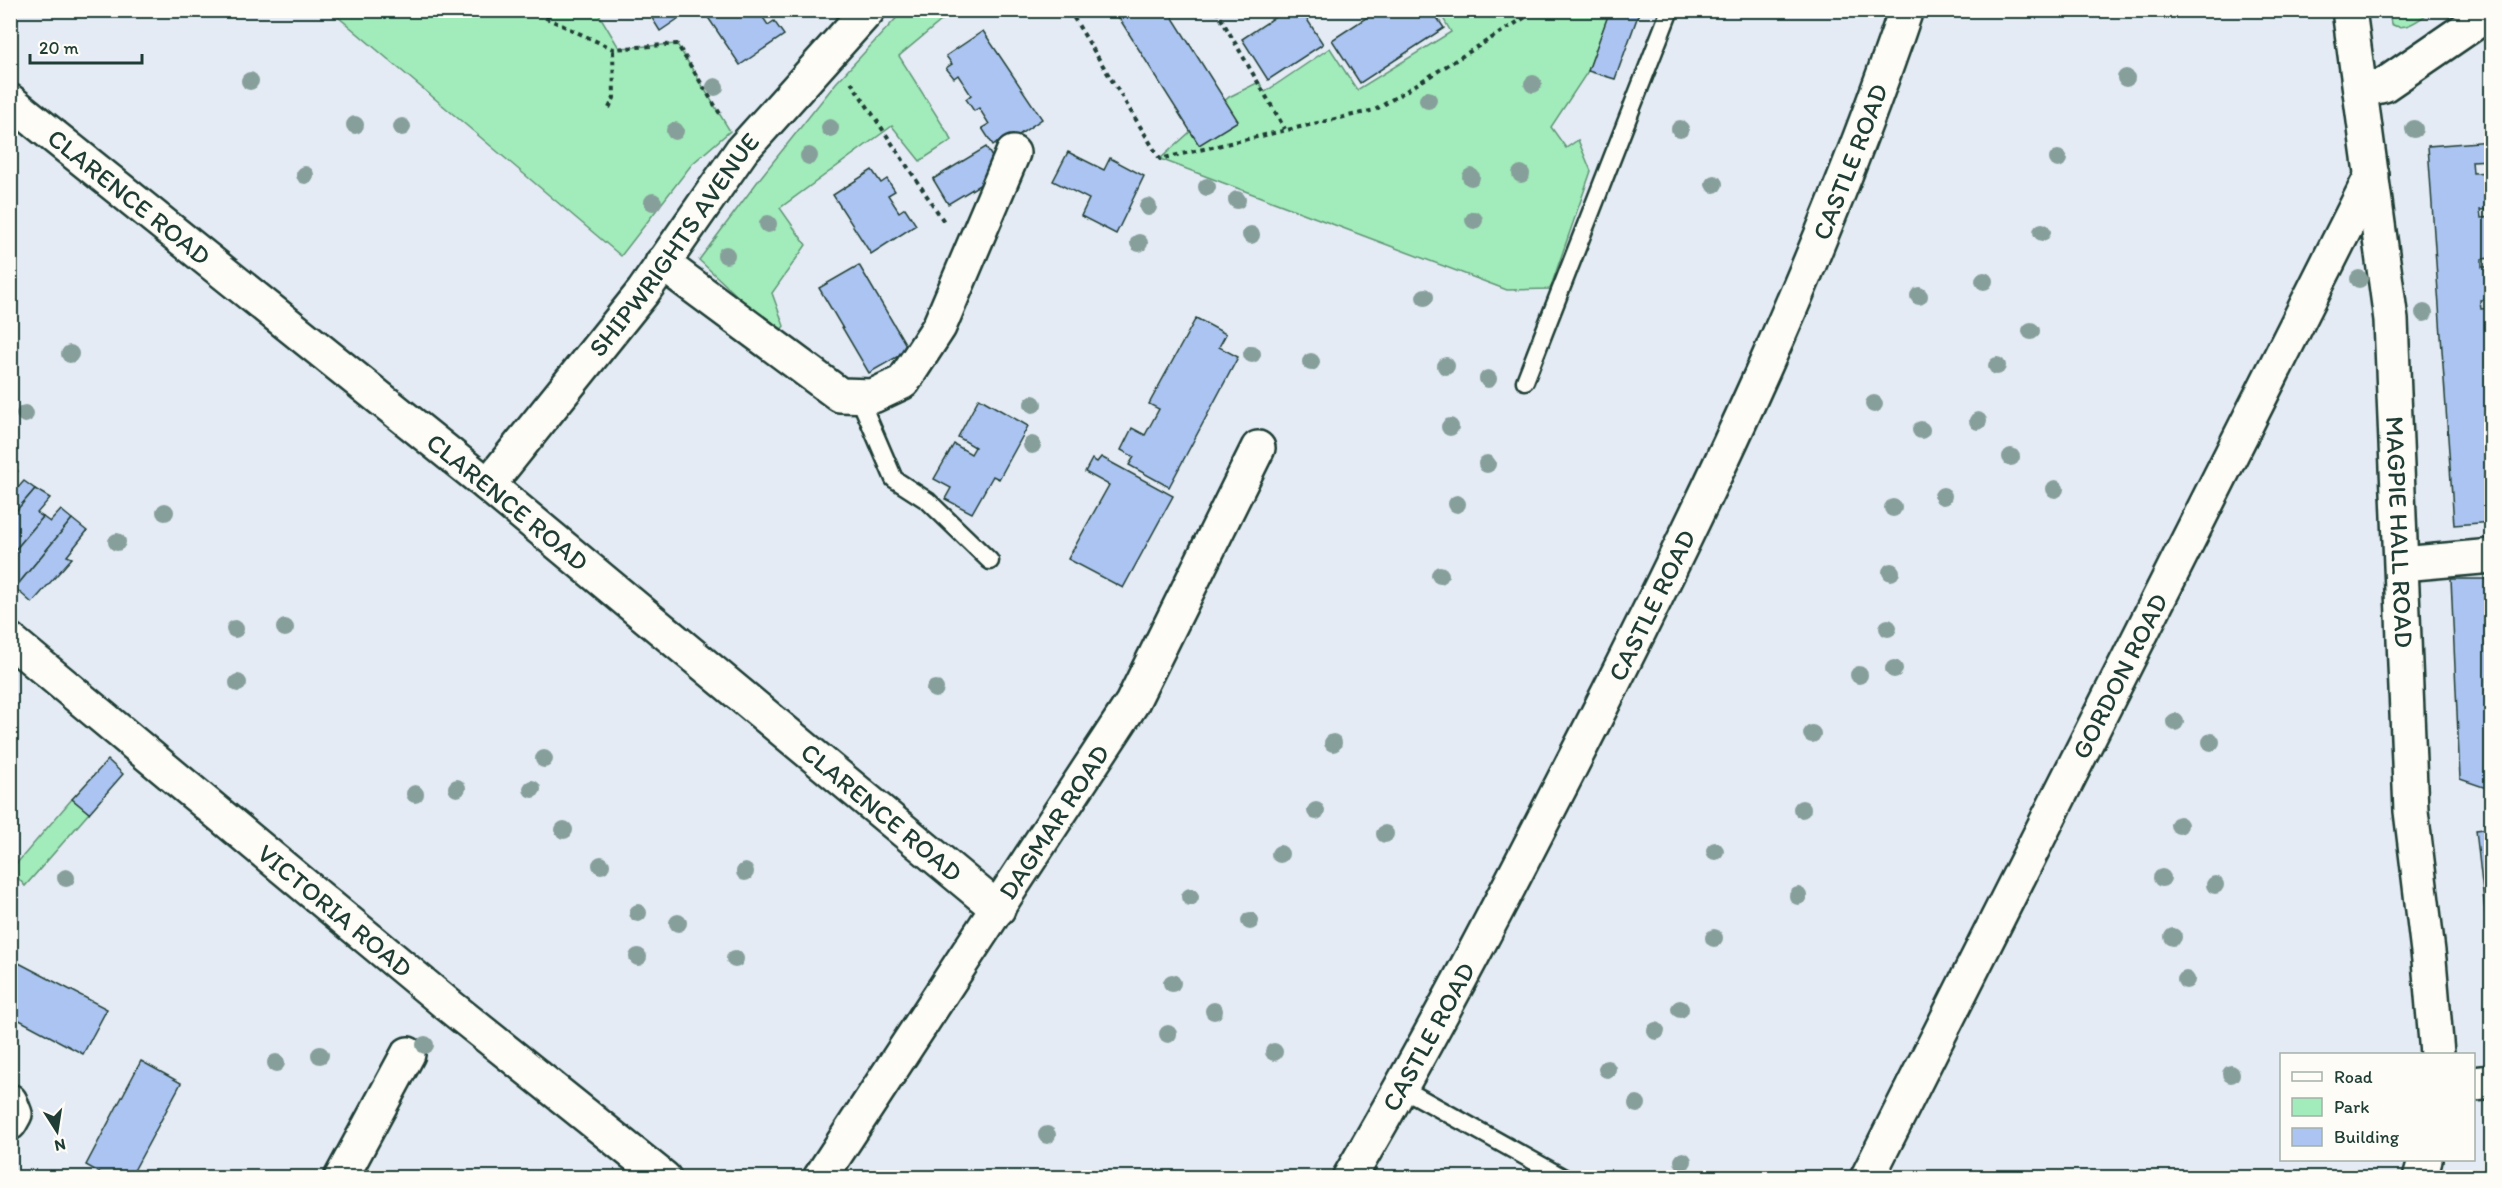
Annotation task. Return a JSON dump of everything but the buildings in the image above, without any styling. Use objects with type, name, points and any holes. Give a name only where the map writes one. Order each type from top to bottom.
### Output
[{"type":"street","name":"SHIPWRIGHTS AVENUE","points":[[488,485],[643,292],[742,150],[868,10]]},
{"type":"street","name":"CASTLE ROAD","points":[[1349,1178],[1402,1088],[1477,950],[1672,567],[1766,367],[1842,188],[1906,10]]},
{"type":"street","name":"MAGPIE HALL ROAD","points":[[2349,10],[2391,320],[2411,811],[2429,960],[2437,1053]]},
{"type":"street","points":[[2360,91],[2384,86],[2488,22]]},
{"type":"street","name":"CLARENCE ROAD","points":[[10,101],[488,485],[998,909]]},
{"type":"street","points":[[662,263],[840,395],[873,396],[903,382],[939,327],[1013,153]]},
{"type":"street","name":"GORDON ROAD","points":[[1867,1178],[2372,175]]},
{"type":"street","name":"DAGMAR ROAD","points":[[820,1178],[1132,703],[1258,448]]},
{"type":"street","points":[[2402,564],[2492,556]]},
{"type":"street","name":"VICTORIA ROAD","points":[[10,640],[438,997],[664,1178]]},
{"type":"street","points":[[340,1178],[408,1054]]},
{"type":"street","points":[[2475,1084],[2492,1082]]},
{"type":"street","points":[[10,1101],[15,1114],[10,1123]]},
{"type":"street","points":[[2420,1178],[2425,1161]]},
{"type":"lane","points":[[1525,381],[1670,10]]},
{"type":"lane","points":[[858,395],[894,479],[928,501],[990,561]]},
{"type":"lane","points":[[1402,1088],[1564,1178]]},
{"type":"path","points":[[529,10],[613,49],[676,44],[742,150]]},
{"type":"path","points":[[1069,10],[1160,159],[1375,110],[1537,10]]},
{"type":"path","points":[[1216,10],[1285,129]]},
{"type":"path","points":[[609,108],[614,99],[613,49]]},
{"type":"path","points":[[831,51],[969,258]]},
{"type":"green space","points":[[2389,10],[2432,11],[2413,24],[2402,27],[2391,24]]},
{"type":"green space","points":[[331,11],[597,11],[619,48],[677,44],[730,131],[692,164],[621,256]]},
{"type":"green space","points":[[903,11],[953,11],[899,56],[952,140],[920,161],[892,126],[780,208],[806,245],[772,293],[784,326],[778,334],[699,260],[836,83]]},
{"type":"green space","points":[[1439,11],[1610,11],[1588,71],[1551,127],[1566,148],[1578,140],[1591,171],[1550,289],[1507,290],[1160,159],[1229,97],[1259,82],[1265,92],[1330,48],[1357,90],[1451,32]]},
{"type":"green space","points":[[72,799],[89,813],[25,886],[11,870]]}]
